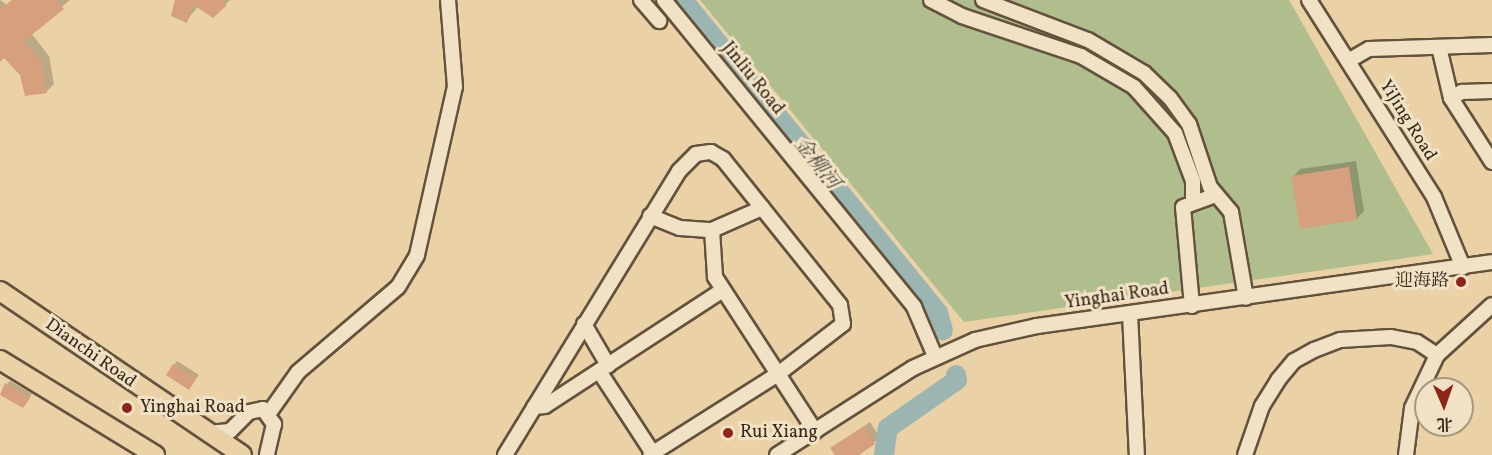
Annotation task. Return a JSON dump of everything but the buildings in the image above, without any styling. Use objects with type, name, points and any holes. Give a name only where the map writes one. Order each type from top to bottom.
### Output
[{"type":"main road","name":"Dianchi Road","points":[[0,291],[242,455]]},
{"type":"main road","points":[[0,360],[155,455]]},
{"type":"street","points":[[269,413],[298,372],[398,287],[417,255],[454,87],[448,0]]},
{"type":"street","points":[[641,0],[658,21]]},
{"type":"street","name":"Jinliu Road","points":[[664,0],[914,308],[935,356]]},
{"type":"street","points":[[931,0],[962,16],[1081,56],[1134,87],[1175,133],[1192,181],[1193,199]]},
{"type":"street","points":[[983,0],[1088,40],[1144,73],[1189,124],[1216,195],[1231,212],[1246,298]]},
{"type":"street","name":"YiJing Road","points":[[1309,0],[1434,197],[1463,267]]},
{"type":"street","points":[[1347,61],[1369,49],[1492,45]]},
{"type":"street","points":[[1439,47],[1451,98],[1492,162]]},
{"type":"street","points":[[1451,98],[1462,92],[1492,91]]},
{"type":"street","points":[[505,455],[584,324],[650,216],[688,160],[706,152],[723,159],[843,314],[839,332],[778,374],[652,454],[604,368],[584,324]]},
{"type":"street","points":[[1192,306],[1181,219],[1183,207],[1193,199],[1216,195]]},
{"type":"street","points":[[650,216],[680,228],[712,230],[762,208]]},
{"type":"street","points":[[712,230],[715,277],[815,431]]},
{"type":"street","name":"Yinghai Road","points":[[777,455],[935,356],[975,340],[1037,326],[1492,262]]},
{"type":"street","points":[[534,407],[604,368],[723,290]]},
{"type":"street","points":[[1406,455],[1412,408],[1437,355],[1492,305]]},
{"type":"street","points":[[1130,314],[1137,455]]},
{"type":"street","points":[[1245,455],[1262,406],[1278,380],[1314,350],[1340,340],[1391,337],[1417,342],[1437,355]]},
{"type":"street","points":[[207,433],[235,429],[253,410],[269,413]]},
{"type":"street","points":[[267,455],[274,428],[269,413]]},
{"type":"green space","points":[[700,0],[1289,0],[1433,254],[964,322]]},
{"type":"waterway","name":"金柳河","points":[[683,0],[938,313],[943,330]]},
{"type":"waterway","name":"金柳河","points":[[884,455],[888,428],[957,380],[956,375]]},
{"type":"place","name":"迎海路","points":[[1461,282]]},
{"type":"place","name":"Yinghai Road","points":[[127,408]]},
{"type":"place","name":"Rui Xiang","points":[[728,433]]}]
